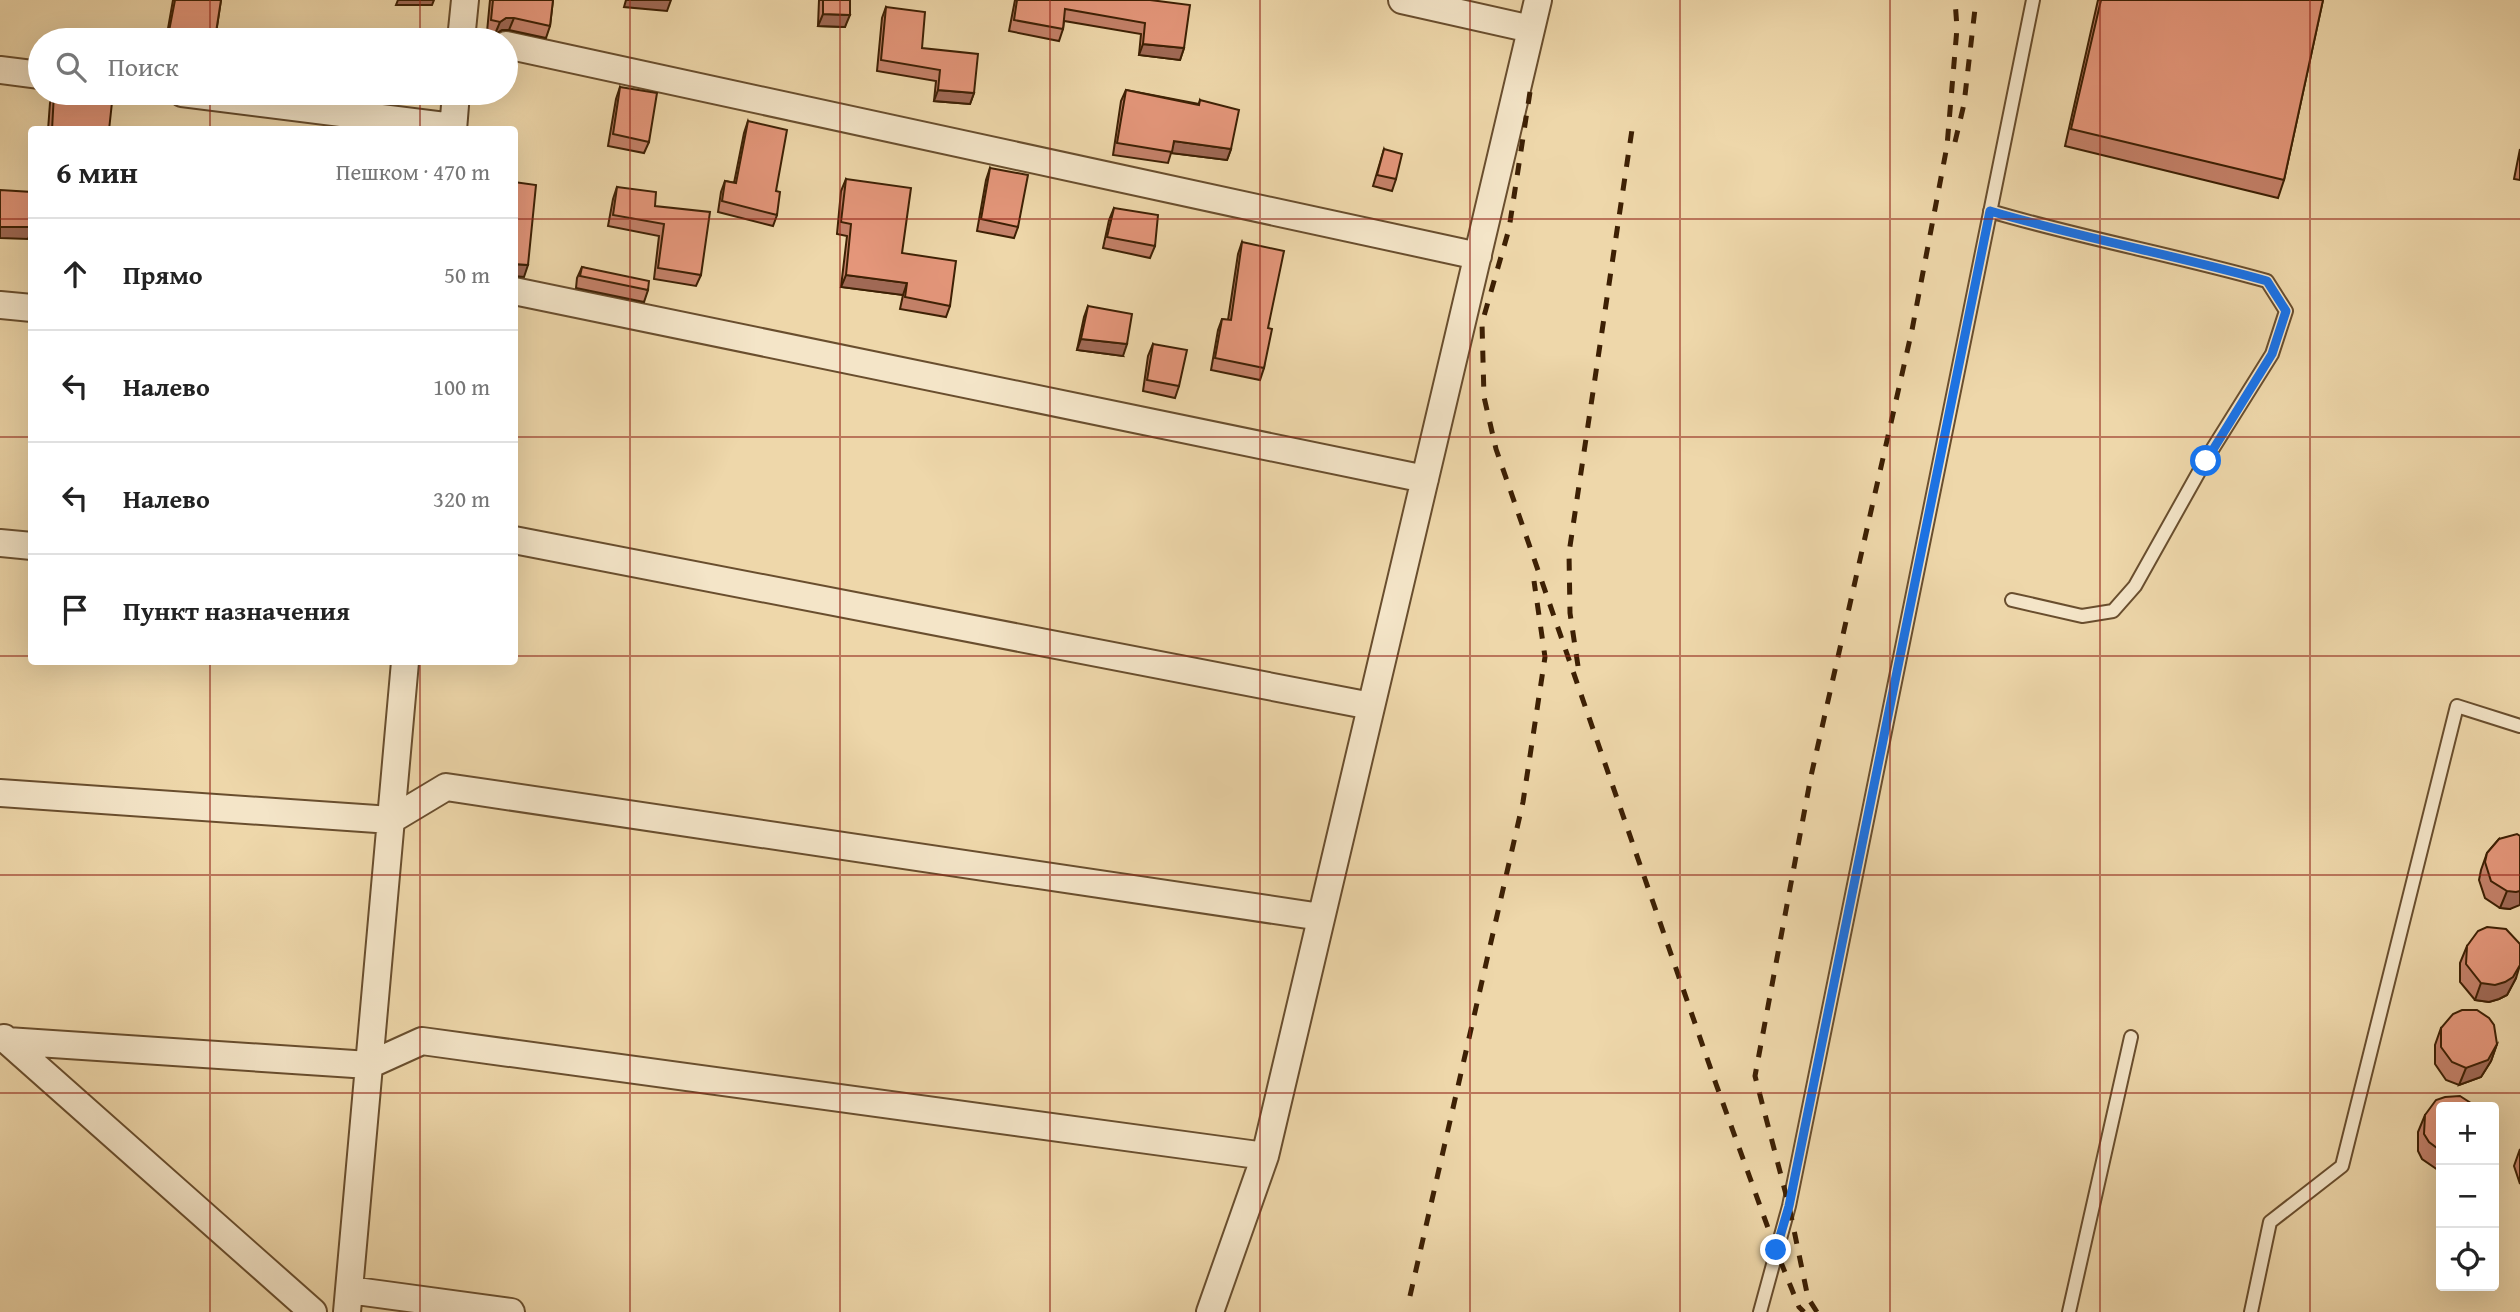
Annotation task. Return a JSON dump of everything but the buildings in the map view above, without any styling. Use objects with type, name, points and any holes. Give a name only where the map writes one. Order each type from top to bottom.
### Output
[{"type":"street","points":[[465,0],[467,28]]},
{"type":"street","points":[[1402,0],[1531,29]]},
{"type":"street","points":[[1210,1312],[1265,1156],[1538,0]]},
{"type":"street","points":[[518,49],[1478,256]]},
{"type":"street","points":[[0,69],[28,73]]},
{"type":"street","points":[[275,105],[438,126]]},
{"type":"street","points":[[453,126],[455,105]]},
{"type":"street","points":[[518,292],[1425,479]]},
{"type":"street","points":[[0,305],[28,307]]},
{"type":"street","points":[[518,541],[1371,706]]},
{"type":"street","points":[[0,543],[28,546]]},
{"type":"street","points":[[405,665],[348,1301],[511,1312]]},
{"type":"street","points":[[0,793],[391,820],[446,787],[1321,917]]},
{"type":"street","points":[[3,1038],[369,1065],[422,1041],[1265,1156]]},
{"type":"street","points":[[3,1038],[313,1312]]},
{"type":"lane","points":[[1760,1312],[1789,1206],[2033,0]]},
{"type":"lane","points":[[1990,211],[2052,229],[2267,281],[2286,311],[2272,354],[2206,461],[2135,586],[2113,611],[2082,616],[2012,600]]},
{"type":"lane","points":[[2251,1312],[2270,1222],[2342,1166],[2456,706],[2520,726]]},
{"type":"lane","points":[[2069,1312],[2130,1037]]},
{"type":"railway","points":[[1817,1312],[1808,1298],[1789,1206],[1755,1076],[1811,776],[1912,330],[1947,146],[1957,28],[1955,0]]},
{"type":"railway","points":[[1955,142],[1964,104],[1976,0]]},
{"type":"railway","points":[[1530,92],[1509,229],[1482,323],[1484,397],[1496,449],[1716,1084],[1776,1250],[1799,1307],[1804,1312]]},
{"type":"railway","points":[[1578,666],[1570,613],[1569,553],[1633,123]]},
{"type":"railway","points":[[1410,1296],[1523,802],[1545,657],[1534,581]]},
{"type":"route","points":[[1776,1250],[1789,1206],[1990,211],[2052,229],[2211,265],[2267,281],[2286,311],[2272,354],[2206,461]]}]
